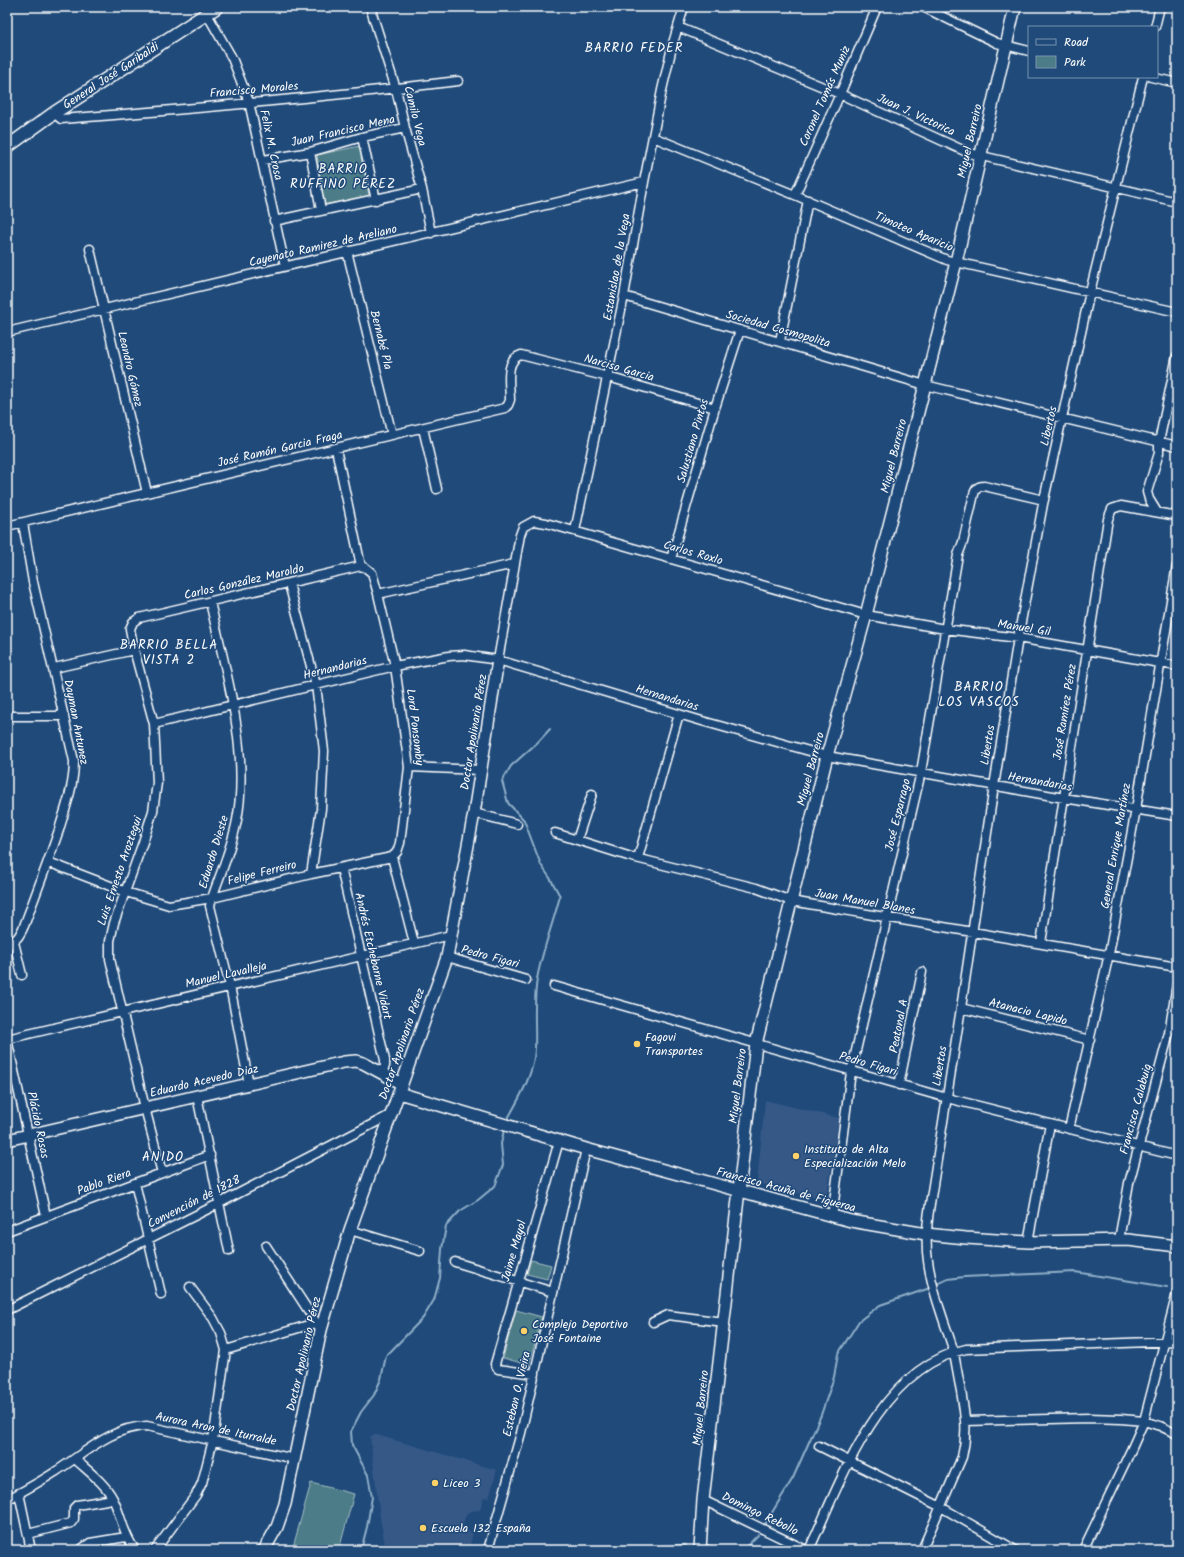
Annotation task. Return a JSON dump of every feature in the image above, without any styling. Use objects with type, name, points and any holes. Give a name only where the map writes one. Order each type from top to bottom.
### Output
[{"type":"main road","name":"General José Garibaldi","points":[[7,147],[54,113],[212,10]]},
{"type":"street","name":"Camilo Vega","points":[[370,7],[396,89],[422,189],[431,233]]},
{"type":"street","name":"Estanislao de la Vega","points":[[575,531],[608,377],[664,83],[684,7]]},
{"type":"street","name":"Coronel Tomás Muniz","points":[[795,195],[877,7]]},
{"type":"street","points":[[923,7],[1006,46],[1028,51]]},
{"type":"street","name":"Miguel Barreiro","points":[[700,1550],[703,1500],[756,1044],[827,756],[866,615],[926,385],[1015,7]]},
{"type":"street","points":[[1155,26],[1160,7]]},
{"type":"street","name":"Felix M. Crosa","points":[[212,10],[249,102],[263,160],[274,221],[285,266]]},
{"type":"street","name":"Juan J. Victorica","points":[[678,27],[840,94],[980,157],[1177,202]]},
{"type":"street","name":"Libertos","points":[[922,1550],[962,1457],[967,1431],[953,1352],[933,1284],[928,1261],[926,1234],[930,1204],[994,786],[1018,638],[1044,500],[1090,292],[1143,78]]},
{"type":"street","points":[[1155,78],[1177,83]]},
{"type":"street","name":"Francisco Morales","points":[[54,113],[61,119],[396,89],[458,82]]},
{"type":"street","name":"Juan Francisco Mena","points":[[263,160],[310,152],[362,137],[405,128]]},
{"type":"street","points":[[362,137],[376,200]]},
{"type":"street","name":"Timoteo Aparicio","points":[[653,137],[808,200],[947,260],[1177,312]]},
{"type":"street","points":[[310,152],[321,210]]},
{"type":"street","name":"Cayenato Ramirez de Areliano","points":[[7,332],[104,311],[285,266],[644,182]]},
{"type":"street","points":[[274,221],[422,189]]},
{"type":"street","points":[[780,341],[808,200]]},
{"type":"street","name":"Leandro Gómez","points":[[90,249],[147,494]]},
{"type":"street","name":"Bernabé Pla","points":[[347,252],[392,435]]},
{"type":"street","name":"Sociedad Cosmopolita","points":[[624,296],[926,385],[1177,446]]},
{"type":"street","name":"Salustiano Pintos","points":[[671,559],[715,408],[740,330]]},
{"type":"street","name":"Narciso Garcia","points":[[516,356],[528,355],[715,408]]},
{"type":"street","name":"José Ramón Garcia Fraga","points":[[7,526],[505,408],[510,400],[510,365],[516,356]]},
{"type":"street","points":[[1177,356],[1159,442],[1159,453],[1147,492],[1149,499],[1157,512],[1177,516]]},
{"type":"street","points":[[423,428],[437,489]]},
{"type":"street","points":[[336,449],[361,566]]},
{"type":"street","name":"José Esparrago","points":[[832,1217],[851,1072],[921,772],[958,555],[963,542],[976,489],[979,486],[984,486],[1044,500]]},
{"type":"street","name":"José Ramírez Pérez","points":[[1041,943],[1108,519],[1112,509],[1121,506],[1157,512]]},
{"type":"street","name":"Carlos Roxlo","points":[[520,535],[523,526],[534,521],[546,523],[866,615]]},
{"type":"street","name":"Dayman Antunez","points":[[10,943],[20,935],[24,926],[48,862],[71,792],[74,778],[74,761],[54,668],[33,582],[23,523]]},
{"type":"street","name":"Doctor Apolinario Pérez","points":[[264,1550],[272,1537],[281,1516],[295,1459],[318,1326],[350,1230],[446,958],[474,813],[498,660],[520,535]]},
{"type":"street","points":[[378,594],[514,564]]},
{"type":"street","name":"General Enrique Martínez","points":[[1069,1129],[1109,954],[1136,809],[1177,565]]},
{"type":"street","name":"Carlos González Maroldo","points":[[133,622],[139,618],[361,566]]},
{"type":"street","name":"Lord Ponsomby","points":[[361,566],[372,572],[378,594],[395,666],[409,768],[400,843],[397,852],[392,857]]},
{"type":"street","points":[[289,584],[316,685],[324,751],[321,809],[311,874]]},
{"type":"street","name":"Eduardo Dieste","points":[[210,602],[233,705],[238,735],[240,762],[240,792],[237,820],[210,906],[230,986],[249,1084]]},
{"type":"street","name":"Manuel Gil","points":[[866,615],[945,629],[1018,638],[1177,666]]},
{"type":"street","name":"Luis Ernesto Aroztegui","points":[[133,622],[130,629],[134,650],[154,724],[157,783],[153,811],[114,923],[110,941],[110,959],[162,1173]]},
{"type":"street","points":[[54,668],[134,650]]},
{"type":"street","name":"Hernandarias","points":[[154,724],[430,658],[464,655],[498,660],[827,756],[994,786],[1177,816]]},
{"type":"street","points":[[638,858],[679,714]]},
{"type":"street","points":[[7,716],[64,716]]},
{"type":"street","points":[[409,768],[480,770]]},
{"type":"street","points":[[577,840],[592,794]]},
{"type":"street","points":[[474,813],[517,824]]},
{"type":"street","name":"Juan Manuel Blanes","points":[[555,833],[638,858],[756,888],[791,901],[1109,954],[1177,967]]},
{"type":"street","points":[[392,857],[414,943]]},
{"type":"street","name":"Felipe Ferreiro","points":[[48,862],[126,892],[170,905],[212,898],[311,874],[392,857]]},
{"type":"street","name":"Andrés Etchebarne Vidart","points":[[341,868],[385,1060],[385,1066],[382,1072]]},
{"type":"street","name":"Manuel Lavalleja","points":[[7,1039],[451,935]]},
{"type":"street","points":[[10,943],[22,975]]},
{"type":"street","name":"Pedro Figari","points":[[446,958],[526,980]]},
{"type":"street","name":"Peatonal A","points":[[899,1085],[922,972]]},
{"type":"street","name":"Francisco Calabuig","points":[[1119,1240],[1129,1183],[1169,1033],[1177,984]]},
{"type":"street","name":"Pedro Figari","points":[[554,986],[851,1072],[947,1098],[1177,1156]]},
{"type":"street","name":"Atanacio Lapido","points":[[961,1008],[1090,1040]]},
{"type":"street","name":"Plácido Rosas","points":[[7,1039],[46,1216]]},
{"type":"street","name":"Eduardo Acevedo Diaz","points":[[7,1140],[344,1062],[356,1061],[369,1065],[382,1072],[400,1088]]},
{"type":"street","name":"Francisco Acuña de Figueroa","points":[[400,1088],[559,1141],[832,1217],[926,1234],[1028,1242],[1119,1240],[1177,1246]]},
{"type":"street","points":[[198,1096],[229,1251]]},
{"type":"street","name":"Convención de 1828","points":[[7,1310],[220,1203],[392,1114]]},
{"type":"street","points":[[1028,1242],[1050,1124]]},
{"type":"street","name":"Jaime Mayol","points":[[535,1374],[498,1369],[495,1364],[559,1141]]},
{"type":"street","name":"Esteban O. Vieira","points":[[488,1550],[521,1433],[586,1149]]},
{"type":"street","name":"Pablo Riera","points":[[7,1231],[210,1155]]},
{"type":"street","points":[[135,1184],[161,1294]]},
{"type":"street","points":[[350,1230],[420,1251]]},
{"type":"street","points":[[226,1350],[318,1326],[266,1246]]},
{"type":"street","points":[[455,1262],[553,1292]]},
{"type":"street","points":[[155,1550],[196,1495],[202,1483],[213,1440],[226,1350],[221,1332],[213,1318],[190,1287]]},
{"type":"street","points":[[1083,1550],[1144,1421],[1177,1293]]},
{"type":"street","points":[[653,1322],[668,1315],[724,1322]]},
{"type":"street","points":[[809,1550],[863,1436],[874,1419],[909,1379],[924,1367],[953,1352],[966,1349],[1177,1341]]},
{"type":"street","points":[[966,1421],[1089,1418],[1144,1421],[1160,1426],[1177,1434]]},
{"type":"street","name":"Aurora Aron de Iturralde","points":[[7,1500],[75,1459],[109,1436],[133,1426],[147,1426],[295,1459]]},
{"type":"street","points":[[819,1446],[941,1507],[1015,1550]]},
{"type":"street","points":[[75,1459],[103,1485],[113,1499],[126,1537],[135,1550]]},
{"type":"street","points":[[19,1493],[31,1550]]},
{"type":"street","points":[[28,1534],[71,1523],[74,1519],[74,1508],[77,1505],[113,1499]]},
{"type":"street","name":"Domingo Rebollo","points":[[703,1500],[806,1550]]},
{"type":"street","points":[[80,1550],[90,1543],[126,1537]]},
{"type":"shaded area","name":"Instituto de Alta Especialización Melo","points":[[765,1100],[839,1118],[826,1200],[757,1183]]},
{"type":"shaded area","name":"Liceo 3","points":[[374,1434],[497,1470],[489,1498],[484,1497],[480,1510],[467,1513],[464,1520],[463,1526],[466,1530],[473,1534],[469,1548],[473,1550],[386,1550],[380,1518],[370,1437]]},
{"type":"green space","points":[[360,146],[369,196],[324,205],[317,155]]},
{"type":"green space","points":[[531,1260],[551,1265],[547,1279],[527,1274]]},
{"type":"green space","name":"Complejo Deportivo José Fontaine","points":[[516,1310],[542,1317],[529,1365],[503,1358]]},
{"type":"green space","points":[[311,1483],[354,1494],[339,1550],[306,1550],[293,1547]]},
{"type":"waterway","points":[[507,1120],[525,1086],[532,1068],[535,1049],[535,1006],[537,979],[560,896],[541,865],[524,820],[508,803],[502,781],[511,766],[550,729]]},
{"type":"waterway","points":[[361,1550],[367,1527],[372,1497],[368,1475],[352,1445],[351,1431],[361,1412],[374,1395],[381,1379],[386,1356],[423,1318],[434,1300],[440,1278],[442,1249],[446,1226],[460,1211],[478,1200],[495,1186],[503,1165],[501,1144],[504,1130]]},
{"type":"waterway","points":[[937,1284],[948,1279],[964,1277],[1075,1272],[1167,1287]]},
{"type":"waterway","points":[[765,1524],[793,1478],[821,1415],[834,1377],[838,1354],[859,1321],[880,1305],[930,1288]]},
{"type":"waterway","points":[[743,1550],[758,1535]]},
{"type":"waterway","points":[[637,1550],[658,1546],[686,1545]]},
{"type":"waterway","points":[[707,1545],[727,1550]]},
{"type":"place","name":"Fagovi Transportes","points":[[637,1044]]},
{"type":"place","name":"Instituto de Alta Especialización Melo","points":[[796,1156]]},
{"type":"place","name":"Complejo Deportivo José Fontaine","points":[[524,1331]]},
{"type":"place","name":"Liceo 3","points":[[435,1483]]},
{"type":"place","name":"Escuela 132 España","points":[[423,1528]]},
{"type":"district","name":"BARRIO FEDER","points":[[634,48]]},
{"type":"district","name":"BARRIO RUFFINO PÉREZ","points":[[343,176]]},
{"type":"district","name":"BARRIO BELLA VISTA 2","points":[[169,652]]},
{"type":"district","name":"BARRIO LOS VASCOS","points":[[979,694]]},
{"type":"district","name":"ANIDO","points":[[163,1157]]}]
